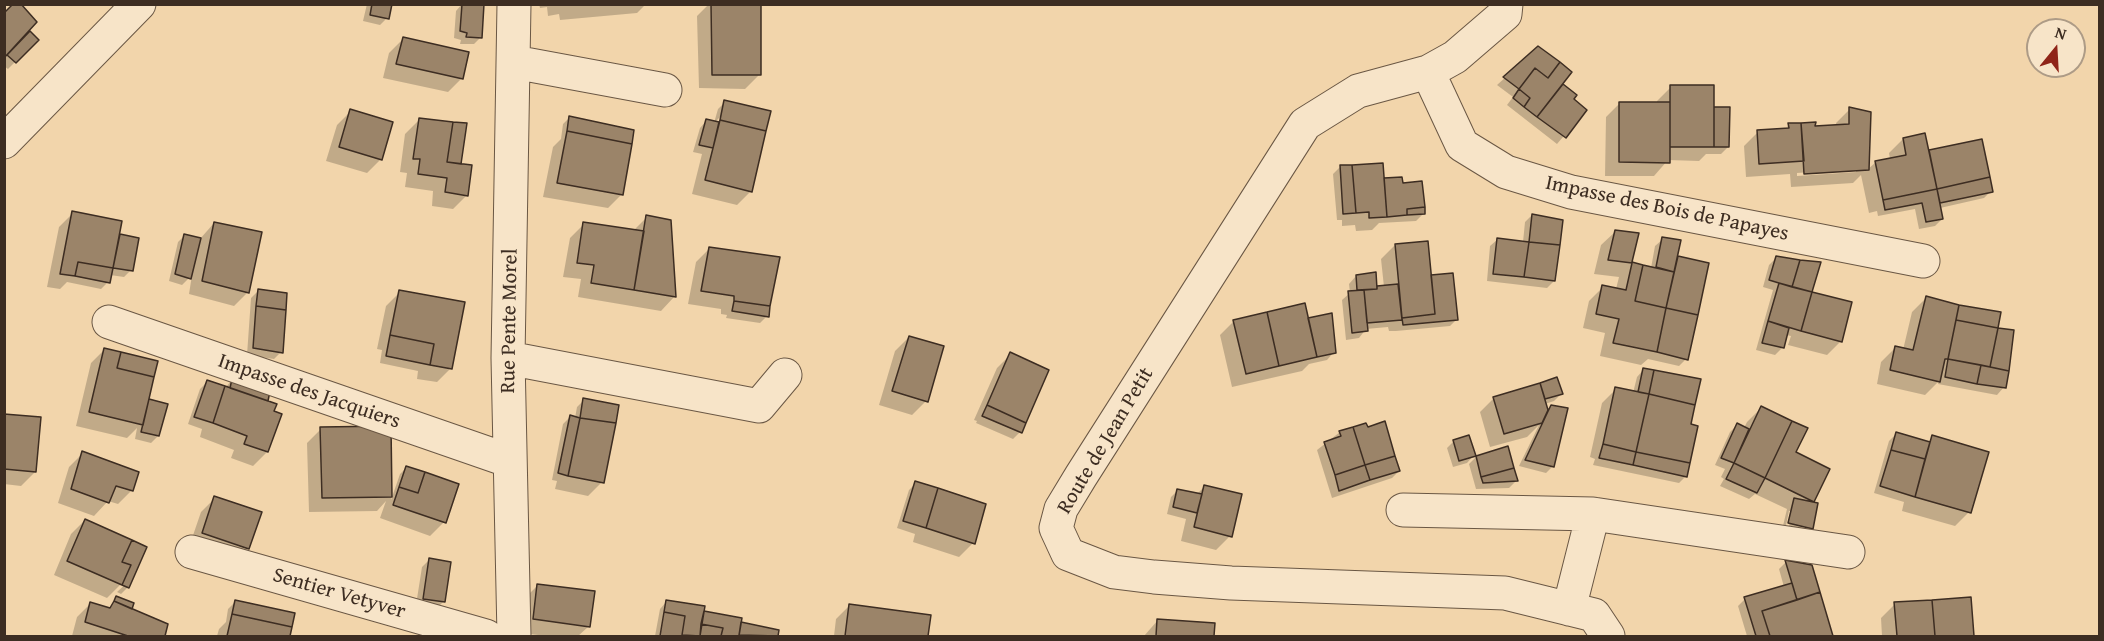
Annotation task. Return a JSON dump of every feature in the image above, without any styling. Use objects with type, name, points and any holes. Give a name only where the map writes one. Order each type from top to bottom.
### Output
[{"type":"street","points":[[4,142],[139,4]]},
{"type":"street","name":"Rue Pente Morel","points":[[514,4],[508,358],[514,636]]},
{"type":"street","name":"Route de Jean Petit","points":[[1514,8],[1455,57],[1428,72],[1358,91],[1305,124],[1081,476],[1061,509],[1056,528],[1068,554],[1114,572],[1231,583],[1505,593],[1594,615],[1608,636]]},
{"type":"street","points":[[514,62],[665,90]]},
{"type":"street","name":"Impasse des Bois de Papayes","points":[[1428,72],[1462,145],[1506,172],[1571,192],[1923,261]]},
{"type":"street","name":"Impasse des Jacquiers","points":[[108,322],[510,461]]},
{"type":"street","points":[[508,358],[759,406],[785,375]]},
{"type":"street","points":[[1403,510],[1593,514],[1848,552]]},
{"type":"street","points":[[1569,609],[1593,514]]},
{"type":"street","name":"Sentier Vetyver","points":[[192,552],[486,636]]},
{"type":"building","points":[[13,4],[21,4],[37,22],[4,58],[4,13]]},
{"type":"building","points":[[372,4],[392,4],[389,19],[370,15]]},
{"type":"building","points":[[462,4],[484,4],[482,38],[466,37],[467,33],[460,31]]},
{"type":"building","points":[[711,4],[761,4],[761,75],[712,75]]},
{"type":"building","points":[[30,31],[39,40],[16,63],[7,55]]},
{"type":"building","points":[[403,37],[469,52],[463,79],[396,64]]},
{"type":"building","points":[[1538,46],[1560,62],[1548,78],[1535,68],[1519,89],[1503,77]]},
{"type":"building","points":[[1560,62],[1572,72],[1537,117],[1524,107],[1530,98],[1519,89],[1535,68],[1548,78]]},
{"type":"building","points":[[1563,84],[1577,95],[1574,99],[1587,110],[1566,138],[1537,117]]},
{"type":"building","points":[[1670,85],[1714,85],[1714,147],[1670,147]]},
{"type":"building","points":[[1519,89],[1530,98],[1524,107],[1513,98]]},
{"type":"building","points":[[724,100],[771,111],[766,131],[720,120]]},
{"type":"building","points":[[1619,102],[1670,102],[1670,163],[1619,162]]},
{"type":"building","points":[[1714,107],[1730,107],[1729,147],[1714,147]]},
{"type":"building","points":[[1849,107],[1871,112],[1869,170],[1804,174],[1801,123],[1816,122],[1815,126],[1849,124]]},
{"type":"building","points":[[350,109],[393,122],[382,160],[339,147]]},
{"type":"building","points":[[569,116],[634,130],[632,144],[567,131]]},
{"type":"building","points":[[419,118],[453,122],[447,162],[472,165],[468,196],[445,192],[447,178],[418,174],[420,159],[413,159]]},
{"type":"building","points":[[706,119],[719,122],[713,148],[699,145]]},
{"type":"building","points":[[720,120],[766,131],[752,192],[705,180]]},
{"type":"building","points":[[453,122],[467,123],[461,164],[447,162]]},
{"type":"building","points":[[1788,123],[1801,123],[1804,161],[1759,164],[1757,130],[1789,128]]},
{"type":"building","points":[[567,131],[632,144],[623,195],[557,183]]},
{"type":"building","points":[[1925,133],[1937,189],[1883,200],[1875,161],[1906,155],[1903,138]]},
{"type":"building","points":[[1982,139],[1990,177],[1937,189],[1929,150]]},
{"type":"building","points":[[1383,163],[1387,217],[1369,218],[1369,212],[1356,213],[1352,165]]},
{"type":"building","points":[[1340,165],[1352,165],[1356,213],[1343,214]]},
{"type":"building","points":[[1402,177],[1403,183],[1422,181],[1425,207],[1407,209],[1407,215],[1387,217],[1384,178]]},
{"type":"building","points":[[1990,177],[1993,192],[1940,203],[1937,189]]},
{"type":"building","points":[[1937,189],[1943,219],[1926,222],[1922,203],[1885,210],[1883,200]]},
{"type":"building","points":[[1425,207],[1425,214],[1407,215],[1407,209]]},
{"type":"building","points":[[72,211],[122,221],[113,268],[78,262],[75,276],[60,274]]},
{"type":"building","points":[[1532,214],[1563,220],[1560,245],[1529,242]]},
{"type":"building","points":[[646,215],[671,220],[676,297],[634,290]]},
{"type":"building","points":[[214,222],[262,232],[249,293],[202,281]]},
{"type":"building","points":[[583,222],[644,231],[634,290],[591,283],[594,265],[577,263]]},
{"type":"building","points":[[1615,230],[1639,233],[1632,262],[1643,265],[1635,301],[1666,308],[1657,352],[1613,343],[1619,319],[1596,314],[1602,285],[1626,290],[1632,263],[1608,260]]},
{"type":"building","points":[[120,234],[139,238],[133,271],[113,268]]},
{"type":"building","points":[[184,234],[201,238],[191,279],[175,274]]},
{"type":"building","points":[[1662,237],[1681,240],[1674,272],[1656,267]]},
{"type":"building","points":[[1497,238],[1529,242],[1524,277],[1493,274]]},
{"type":"building","points":[[1428,241],[1435,314],[1402,318],[1395,244]]},
{"type":"building","points":[[1529,242],[1560,245],[1555,281],[1524,277]]},
{"type":"building","points":[[709,247],[780,257],[770,306],[734,301],[734,296],[701,291]]},
{"type":"building","points":[[1678,256],[1709,263],[1698,315],[1666,308]]},
{"type":"building","points":[[1776,256],[1800,260],[1792,287],[1769,280]]},
{"type":"building","points":[[1800,260],[1821,262],[1812,292],[1792,287]]},
{"type":"building","points":[[78,262],[113,268],[110,283],[75,276]]},
{"type":"building","points":[[1643,265],[1674,272],[1666,308],[1635,301]]},
{"type":"building","points":[[1376,272],[1377,289],[1357,290],[1356,275]]},
{"type":"building","points":[[1453,273],[1458,320],[1403,325],[1402,318],[1435,314],[1431,275]]},
{"type":"building","points":[[1779,283],[1812,292],[1801,331],[1768,321]]},
{"type":"building","points":[[1398,284],[1402,320],[1367,323],[1364,290]]},
{"type":"building","points":[[258,289],[287,293],[286,310],[256,306]]},
{"type":"building","points":[[399,290],[465,302],[452,369],[430,365],[434,344],[390,335]]},
{"type":"building","points":[[1364,290],[1368,331],[1352,333],[1348,291]]},
{"type":"building","points":[[1812,292],[1852,302],[1842,342],[1801,331]]},
{"type":"building","points":[[1926,296],[1959,305],[1948,359],[1945,359],[1940,382],[1890,370],[1895,346],[1913,350]]},
{"type":"building","points":[[734,301],[770,306],[769,317],[732,311]]},
{"type":"building","points":[[1305,303],[1317,357],[1279,366],[1267,312]]},
{"type":"building","points":[[1959,305],[2001,312],[1998,328],[1956,320]]},
{"type":"building","points":[[256,306],[286,310],[283,353],[253,348]]},
{"type":"building","points":[[1666,308],[1698,315],[1688,360],[1657,352]]},
{"type":"building","points":[[1267,312],[1279,366],[1246,374],[1233,320]]},
{"type":"building","points":[[1332,313],[1336,353],[1317,357],[1308,318]]},
{"type":"building","points":[[1956,320],[1998,328],[1990,367],[1948,359]]},
{"type":"building","points":[[1768,321],[1789,328],[1784,348],[1762,343]]},
{"type":"building","points":[[1998,328],[2014,330],[2009,371],[1990,367]]},
{"type":"building","points":[[390,335],[434,344],[430,365],[386,356]]},
{"type":"building","points":[[909,336],[944,346],[928,402],[892,391]]},
{"type":"building","points":[[104,348],[121,352],[117,368],[154,377],[143,425],[89,412]]},
{"type":"building","points":[[121,352],[158,361],[154,377],[117,368]]},
{"type":"building","points":[[1010,352],[1049,370],[1026,423],[987,405]]},
{"type":"building","points":[[1948,359],[1981,365],[1977,384],[1945,377]]},
{"type":"building","points":[[1981,365],[2009,371],[2006,388],[1977,384]]},
{"type":"building","points":[[1643,368],[1654,370],[1649,394],[1638,392]]},
{"type":"building","points":[[1654,370],[1701,379],[1695,405],[1649,394]]},
{"type":"building","points":[[1557,377],[1563,394],[1545,399],[1540,383]]},
{"type":"building","points":[[232,379],[270,391],[268,401],[230,388]]},
{"type":"building","points":[[207,380],[225,386],[213,423],[194,417]]},
{"type":"building","points":[[1540,383],[1548,410],[1542,423],[1504,434],[1493,397]]},
{"type":"building","points":[[225,386],[277,404],[274,411],[282,414],[268,452],[244,444],[247,436],[213,423]]},
{"type":"building","points":[[1615,387],[1649,394],[1636,452],[1603,444]]},
{"type":"building","points":[[1649,394],[1695,405],[1691,424],[1698,426],[1690,463],[1636,452]]},
{"type":"building","points":[[583,398],[619,405],[616,423],[580,418]]},
{"type":"building","points":[[149,399],[168,404],[159,436],[141,432]]},
{"type":"building","points":[[987,405],[1026,423],[1022,433],[982,416]]},
{"type":"building","points":[[1551,405],[1568,408],[1554,467],[1525,460]]},
{"type":"building","points":[[1761,406],[1792,421],[1765,478],[1734,463]]},
{"type":"building","points":[[4,414],[41,417],[36,472],[4,469]]},
{"type":"building","points":[[570,415],[580,418],[568,476],[558,473]]},
{"type":"building","points":[[580,418],[616,423],[604,483],[568,476]]},
{"type":"building","points":[[1385,421],[1395,456],[1365,465],[1353,427],[1366,423],[1368,427]]},
{"type":"building","points":[[1792,421],[1808,428],[1796,452],[1830,469],[1814,502],[1765,478]]},
{"type":"building","points":[[1737,423],[1749,429],[1734,463],[1721,458]]},
{"type":"building","points":[[391,426],[392,497],[322,498],[320,427]]},
{"type":"building","points":[[1353,427],[1365,465],[1335,475],[1324,442],[1341,436],[1339,431]]},
{"type":"building","points":[[1896,432],[1930,442],[1925,459],[1891,450]]},
{"type":"building","points":[[1469,435],[1476,456],[1459,461],[1453,440]]},
{"type":"building","points":[[1932,435],[1989,452],[1971,513],[1915,497]]},
{"type":"building","points":[[1603,444],[1636,452],[1633,465],[1599,458]]},
{"type":"building","points":[[1508,446],[1514,468],[1481,477],[1476,456]]},
{"type":"building","points":[[1891,450],[1925,459],[1915,497],[1880,486]]},
{"type":"building","points":[[82,451],[139,472],[133,491],[116,486],[109,503],[71,489]]},
{"type":"building","points":[[1636,452],[1690,463],[1687,477],[1633,465]]},
{"type":"building","points":[[1395,456],[1400,471],[1370,480],[1365,465]]},
{"type":"building","points":[[1734,463],[1765,478],[1757,493],[1726,479]]},
{"type":"building","points":[[1365,465],[1370,480],[1339,491],[1335,475]]},
{"type":"building","points":[[406,466],[425,472],[418,493],[399,487]]},
{"type":"building","points":[[1514,468],[1518,481],[1483,483],[1481,477]]},
{"type":"building","points":[[425,472],[459,484],[446,523],[393,505],[399,487],[418,493]]},
{"type":"building","points":[[915,481],[938,488],[926,528],[903,521]]},
{"type":"building","points":[[1204,485],[1242,494],[1232,537],[1194,527]]},
{"type":"building","points":[[938,488],[986,504],[975,544],[926,528]]},
{"type":"building","points":[[1177,489],[1202,494],[1197,513],[1173,507]]},
{"type":"building","points":[[214,496],[262,512],[249,549],[202,533]]},
{"type":"building","points":[[1794,498],[1818,503],[1813,529],[1788,523]]},
{"type":"building","points":[[85,519],[132,540],[122,562],[131,565],[122,585],[67,561]]},
{"type":"building","points":[[132,540],[147,547],[129,588],[122,585],[131,565],[122,562]]},
{"type":"building","points":[[429,558],[451,562],[445,602],[423,599]]},
{"type":"building","points":[[1785,560],[1812,565],[1820,592],[1797,600]]},
{"type":"building","points":[[1792,583],[1797,600],[1762,611],[1770,636],[1756,636],[1744,597]]},
{"type":"building","points":[[537,584],[595,591],[590,627],[533,619]]},
{"type":"building","points":[[1820,592],[1833,636],[1770,636],[1762,611]]},
{"type":"building","points":[[116,596],[134,603],[132,609],[114,601]]},
{"type":"building","points":[[1971,597],[1974,636],[1935,636],[1932,600]]},
{"type":"building","points":[[235,600],[295,613],[292,627],[232,614]]},
{"type":"building","points":[[666,600],[705,606],[700,636],[682,635],[685,616],[664,612]]},
{"type":"building","points":[[1932,600],[1935,636],[1897,636],[1894,602]]},
{"type":"building","points":[[114,601],[168,624],[165,636],[128,636],[85,622],[90,602],[110,608]]},
{"type":"building","points":[[849,604],[931,615],[928,636],[845,636]]},
{"type":"building","points":[[704,611],[742,618],[739,636],[721,636],[723,628],[701,624]]},
{"type":"building","points":[[664,612],[685,616],[682,635],[693,636],[660,636]]},
{"type":"building","points":[[232,614],[292,627],[290,636],[227,636]]},
{"type":"building","points":[[1157,619],[1215,623],[1214,636],[1156,636]]},
{"type":"building","points":[[741,622],[779,630],[778,636],[739,635]]},
{"type":"building","points":[[701,624],[723,628],[721,636],[700,636]]}]
